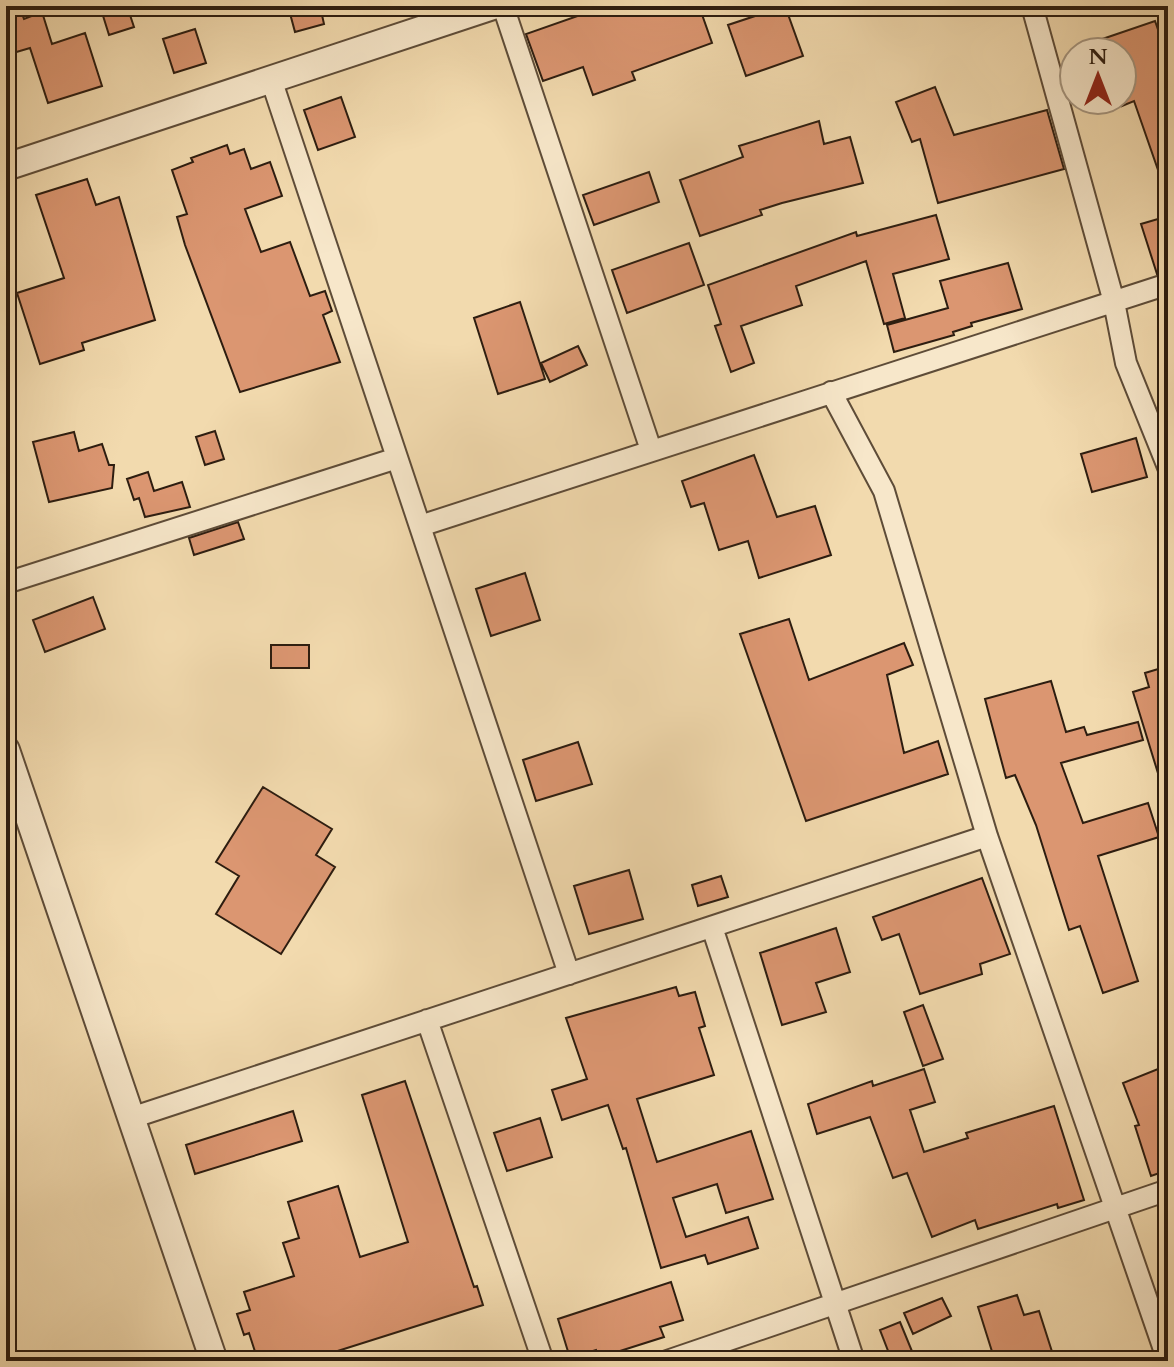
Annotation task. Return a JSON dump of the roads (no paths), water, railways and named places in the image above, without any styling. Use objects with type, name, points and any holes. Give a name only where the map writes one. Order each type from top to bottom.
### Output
[{"type":"street","points":[[6,167],[493,6]]},
{"type":"street","points":[[503,6],[651,450]]},
{"type":"street","points":[[1032,6],[1114,302],[1126,363],[1168,467]]},
{"type":"street","points":[[271,79],[569,974]]},
{"type":"street","points":[[420,526],[1168,284]]},
{"type":"street","points":[[831,392],[884,491],[987,836],[1168,1361]]},
{"type":"street","points":[[6,583],[397,458]]},
{"type":"street","points":[[6,750],[214,1361]]},
{"type":"street","points":[[131,1118],[987,836]]},
{"type":"street","points":[[712,927],[854,1361]]},
{"type":"street","points":[[427,1020],[543,1361]]},
{"type":"street","points":[[667,1361],[1168,1190]]}]
